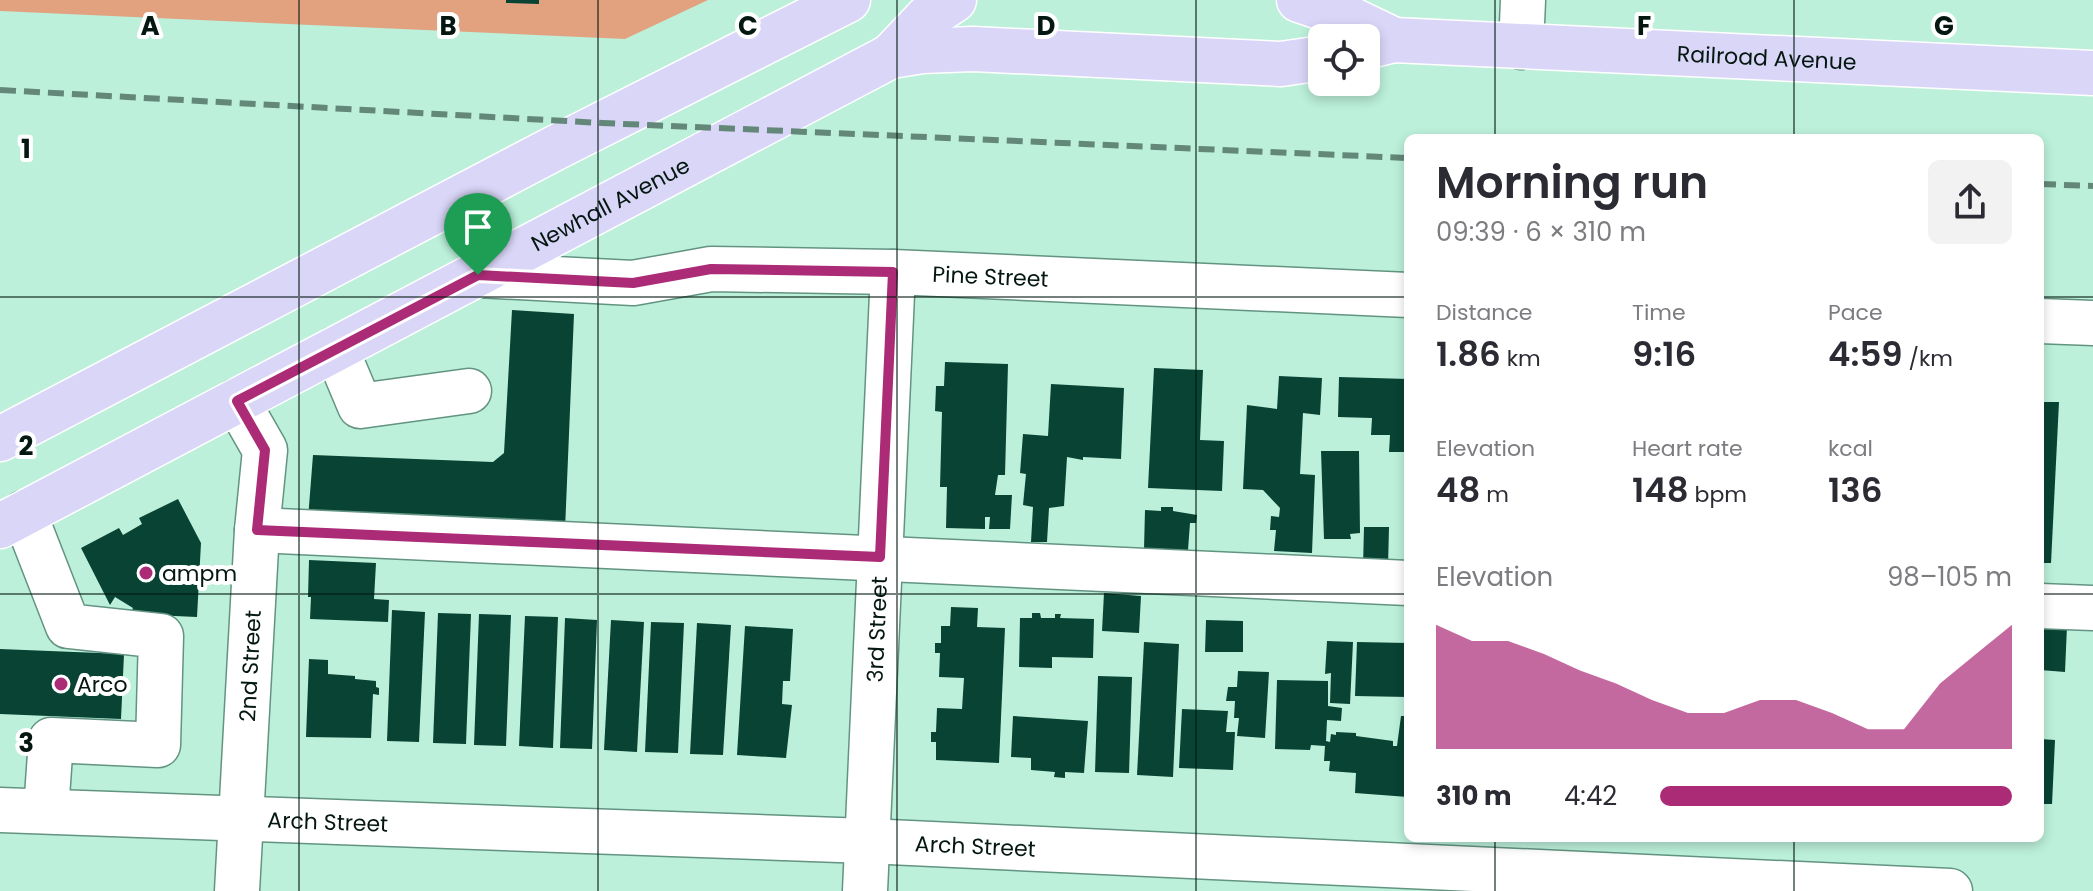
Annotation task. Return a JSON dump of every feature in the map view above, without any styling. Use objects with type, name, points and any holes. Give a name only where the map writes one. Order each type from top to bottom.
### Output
[{"type":"main road","points":[[0,439],[555,148],[848,0]]},
{"type":"main road","name":"Newhall Avenue","points":[[12,520],[891,56],[928,17],[954,0]]},
{"type":"main road","name":"Railroad Avenue","points":[[1299,0],[1340,14],[1353,24]]},
{"type":"main road","name":"Railroad Avenue","points":[[1380,44],[1521,47],[2093,73]]},
{"type":"main road","points":[[891,56],[973,49],[1281,64],[1308,60]]},
{"type":"street","points":[[1521,47],[1523,0]]},
{"type":"street","name":"Pine Street","points":[[478,275],[633,283],[711,269],[893,272],[1404,295]]},
{"type":"street","name":"3rd Street","points":[[865,891],[893,272]]},
{"type":"street","points":[[2044,321],[2093,323]]},
{"type":"street","points":[[336,349],[360,406],[469,391]]},
{"type":"street","name":"2nd Street","points":[[237,401],[265,450],[257,530],[237,891]]},
{"type":"street","points":[[12,520],[68,626],[161,636],[158,745],[51,740],[46,811]]},
{"type":"street","points":[[257,530],[1404,583]]},
{"type":"street","points":[[2044,606],[2093,608]]},
{"type":"street","name":"Arch Street","points":[[0,810],[867,841],[1488,867],[1950,891]]},
{"type":"shaded area","points":[[0,0],[708,0],[625,39],[0,11]]},
{"type":"building","points":[[506,0],[539,0],[539,4],[506,3]]},
{"type":"building","points":[[512,310],[574,314],[565,530],[308,519],[313,455],[493,462],[504,453]]},
{"type":"building","points":[[945,362],[1008,364],[1005,475],[998,475],[995,495],[1012,495],[1010,529],[989,529],[990,517],[985,517],[985,529],[946,528],[947,487],[940,487],[942,412],[935,411],[936,386],[944,386]]},
{"type":"building","points":[[1154,368],[1203,370],[1200,440],[1224,441],[1222,491],[1148,488]]},
{"type":"building","points":[[1279,376],[1322,378],[1320,415],[1303,413],[1300,474],[1315,475],[1312,553],[1274,551],[1276,530],[1270,530],[1271,516],[1279,517],[1280,508],[1263,490],[1243,489],[1247,405],[1277,409]]},
{"type":"building","points":[[1339,377],[1404,379],[1404,452],[1389,452],[1390,435],[1371,435],[1372,418],[1338,417]]},
{"type":"building","points":[[1051,384],[1124,388],[1121,459],[1083,457],[1083,460],[1067,457],[1064,506],[1049,508],[1047,542],[1031,542],[1033,507],[1023,505],[1026,474],[1020,473],[1023,434],[1048,436]]},
{"type":"building","points":[[2044,402],[2059,402],[2051,563],[2044,563]]},
{"type":"building","points":[[1321,451],[1359,451],[1360,533],[1350,534],[1351,539],[1324,539]]},
{"type":"building","name":"ampm","points":[[178,499],[201,543],[197,617],[130,614],[133,608],[115,597],[110,605],[81,548],[119,528],[123,535],[142,524],[139,518]]},
{"type":"building","points":[[1161,507],[1173,507],[1173,511],[1197,515],[1196,523],[1190,523],[1188,550],[1144,549],[1145,510],[1161,511]]},
{"type":"building","points":[[1364,527],[1389,527],[1388,567],[1363,567]]},
{"type":"building","points":[[309,560],[376,563],[374,599],[389,600],[388,622],[310,619]]},
{"type":"building","points":[[1104,593],[1141,596],[1139,633],[1102,631]]},
{"type":"building","points":[[951,607],[978,608],[977,627],[1005,628],[999,763],[936,760],[936,742],[931,742],[931,732],[936,732],[937,708],[962,709],[964,678],[939,677],[940,653],[935,653],[935,643],[941,643],[941,626],[950,626]]},
{"type":"building","points":[[392,610],[425,612],[419,742],[387,741]]},
{"type":"building","points":[[438,613],[471,614],[466,744],[433,743]]},
{"type":"building","points":[[1032,613],[1040,613],[1041,618],[1055,618],[1055,614],[1061,614],[1060,618],[1094,619],[1093,658],[1052,657],[1052,668],[1019,667],[1020,618],[1032,618]]},
{"type":"building","points":[[479,614],[511,615],[506,746],[474,745]]},
{"type":"building","points":[[525,616],[558,617],[553,748],[519,746]]},
{"type":"building","points":[[565,618],[597,620],[592,749],[560,748]]},
{"type":"building","points":[[611,620],[644,622],[637,752],[604,750]]},
{"type":"building","points":[[1206,620],[1243,621],[1243,652],[1205,652]]},
{"type":"building","points":[[651,622],[684,623],[678,753],[645,752]]},
{"type":"building","points":[[697,623],[731,625],[723,755],[690,754]]},
{"type":"building","points":[[2044,625],[2067,626],[2065,672],[2044,670]]},
{"type":"building","points":[[745,626],[793,629],[790,681],[783,681],[782,704],[792,705],[786,758],[737,755]]},
{"type":"building","points":[[1327,641],[1353,642],[1350,704],[1330,703],[1331,673],[1325,674]]},
{"type":"building","points":[[1144,642],[1179,644],[1173,777],[1137,775]]},
{"type":"building","points":[[1357,642],[1404,643],[1404,697],[1355,696]]},
{"type":"building","name":"Arco","points":[[0,649],[124,654],[121,719],[0,714]]},
{"type":"building","points":[[309,659],[328,660],[328,674],[376,681],[379,695],[373,694],[371,738],[306,737]]},
{"type":"building","points":[[1238,671],[1269,672],[1265,738],[1237,736],[1239,718],[1234,718],[1235,701],[1226,701],[1228,687],[1237,687]]},
{"type":"building","points":[[1098,676],[1132,677],[1129,773],[1095,772]]},
{"type":"building","points":[[1277,680],[1328,681],[1328,706],[1342,708],[1341,721],[1327,720],[1326,741],[1330,742],[1331,734],[1336,735],[1336,732],[1356,733],[1356,736],[1393,741],[1393,746],[1397,746],[1401,716],[1404,716],[1404,797],[1355,793],[1356,773],[1329,771],[1330,761],[1324,761],[1325,746],[1311,745],[1310,750],[1275,749]]},
{"type":"building","points":[[1182,709],[1228,711],[1226,732],[1235,732],[1233,770],[1179,768]]},
{"type":"building","points":[[1013,716],[1088,721],[1084,773],[1065,772],[1065,778],[1054,777],[1055,772],[1031,770],[1031,758],[1011,757]]},
{"type":"building","points":[[2044,739],[2055,740],[2052,804],[2044,804]]},
{"type":"railway","points":[[0,90],[602,123],[1404,158]]},
{"type":"railway","points":[[2044,184],[2093,186]]},
{"type":"place","name":"ampm","points":[[146,573]]},
{"type":"place","name":"Arco","points":[[61,684]]},
{"type":"route","points":[[711,269],[893,272],[880,557],[257,530],[265,450],[237,401],[478,275],[633,283],[711,269]]}]
